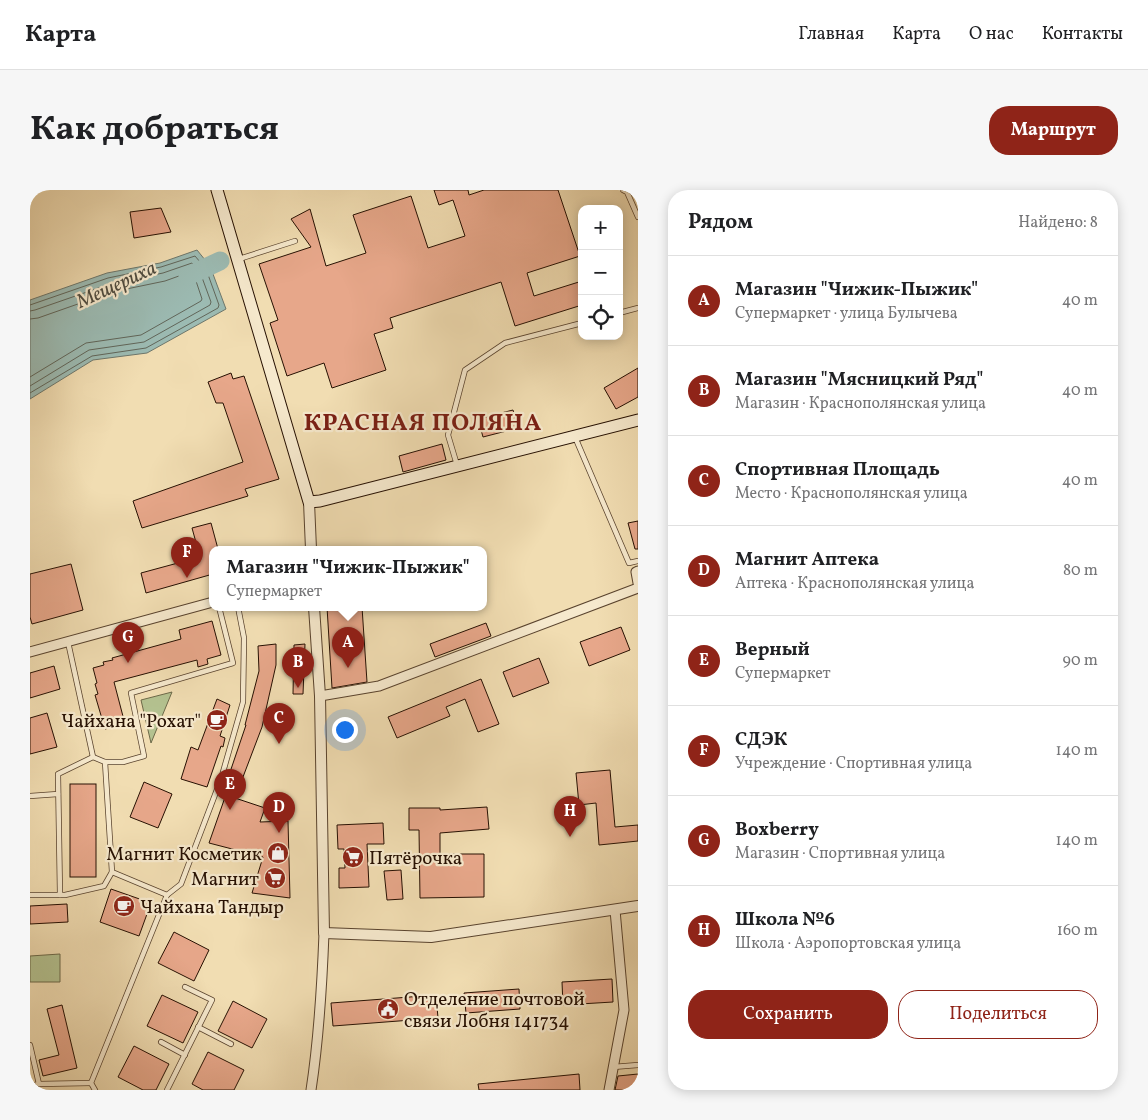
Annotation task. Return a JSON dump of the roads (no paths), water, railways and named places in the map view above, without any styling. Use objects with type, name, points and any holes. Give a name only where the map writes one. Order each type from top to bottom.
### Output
[{"type":"main road","points":[[217,190],[309,502],[320,501],[457,467],[638,420]]},
{"type":"street","points":[[309,502],[311,546]]},
{"type":"street","points":[[638,571],[636,572],[638,583]]},
{"type":"street","points":[[320,696],[379,686],[638,588]]},
{"type":"street","points":[[30,652],[209,603]]},
{"type":"street","points":[[311,1090],[322,990],[324,933],[320,696],[314,611]]},
{"type":"street","points":[[324,933],[431,937],[638,906]]},
{"type":"street","points":[[609,1090],[624,1010],[615,910]]},
{"type":"lane","points":[[623,190],[627,192],[638,217]]},
{"type":"lane","points":[[237,259],[294,241]]},
{"type":"lane","points":[[623,312],[638,308]]},
{"type":"lane","points":[[457,467],[448,435],[465,370],[505,343],[578,324]]},
{"type":"lane","points":[[574,436],[629,563],[638,561]]},
{"type":"lane","points":[[60,895],[58,774],[93,757],[105,762],[123,762],[144,756],[131,693],[232,663],[220,611]]},
{"type":"lane","points":[[91,1083],[168,895],[181,884],[188,868],[221,779],[242,702],[244,638],[239,611]]},
{"type":"lane","points":[[68,642],[93,757]]},
{"type":"lane","points":[[30,895],[60,895],[104,886],[112,872],[105,762]]},
{"type":"lane","points":[[30,796],[58,794]]},
{"type":"lane","points":[[112,872],[168,895]]},
{"type":"lane","points":[[167,1090],[212,1000],[185,988]]},
{"type":"lane","points":[[198,1027],[231,1044]]},
{"type":"lane","points":[[161,1042],[185,1054]]},
{"type":"lane","points":[[30,1044],[39,1084]]},
{"type":"lane","points":[[613,1067],[638,1065]]},
{"type":"lane","points":[[30,1086],[39,1084],[91,1083]]},
{"type":"lane","points":[[91,1083],[95,1090]]},
{"type":"water","points":[[197,250],[210,266],[226,309],[147,353],[93,360],[30,399],[30,300],[107,273],[160,263]]},
{"type":"waterway","name":"Мещериха","points":[[188,276],[220,261]]},
{"type":"place","name":"СДЭК","points":[[187,578]]},
{"type":"place","name":"Boxberry","points":[[128,663]]},
{"type":"place","name":"Магазин \"Чижик-Пыжик\"","points":[[348,668]]},
{"type":"place","name":"Магазин \"Мясницкий Ряд\"","points":[[298,688]]},
{"type":"place","name":"Чайхана \"Рохат\"","points":[[217,720]]},
{"type":"place","name":"Спортивная Площадь","points":[[279,744]]},
{"type":"place","name":"Верный","points":[[230,810]]},
{"type":"place","name":"Магнит Аптека","points":[[279,833]]},
{"type":"place","name":"Школа №6","points":[[570,837]]},
{"type":"place","name":"Магнит Косметик","points":[[278,853]]},
{"type":"place","name":"Пятёрочка","points":[[353,857]]},
{"type":"place","name":"Магнит","points":[[275,878]]},
{"type":"place","name":"Чайхана Тандыр","points":[[124,906]]},
{"type":"place","name":"Отделение почтовой связи Лобня 141734","points":[[388,1009]]},
{"type":"district","name":"КРАСНАЯ ПОЛЯНА","points":[[423,422]]}]
